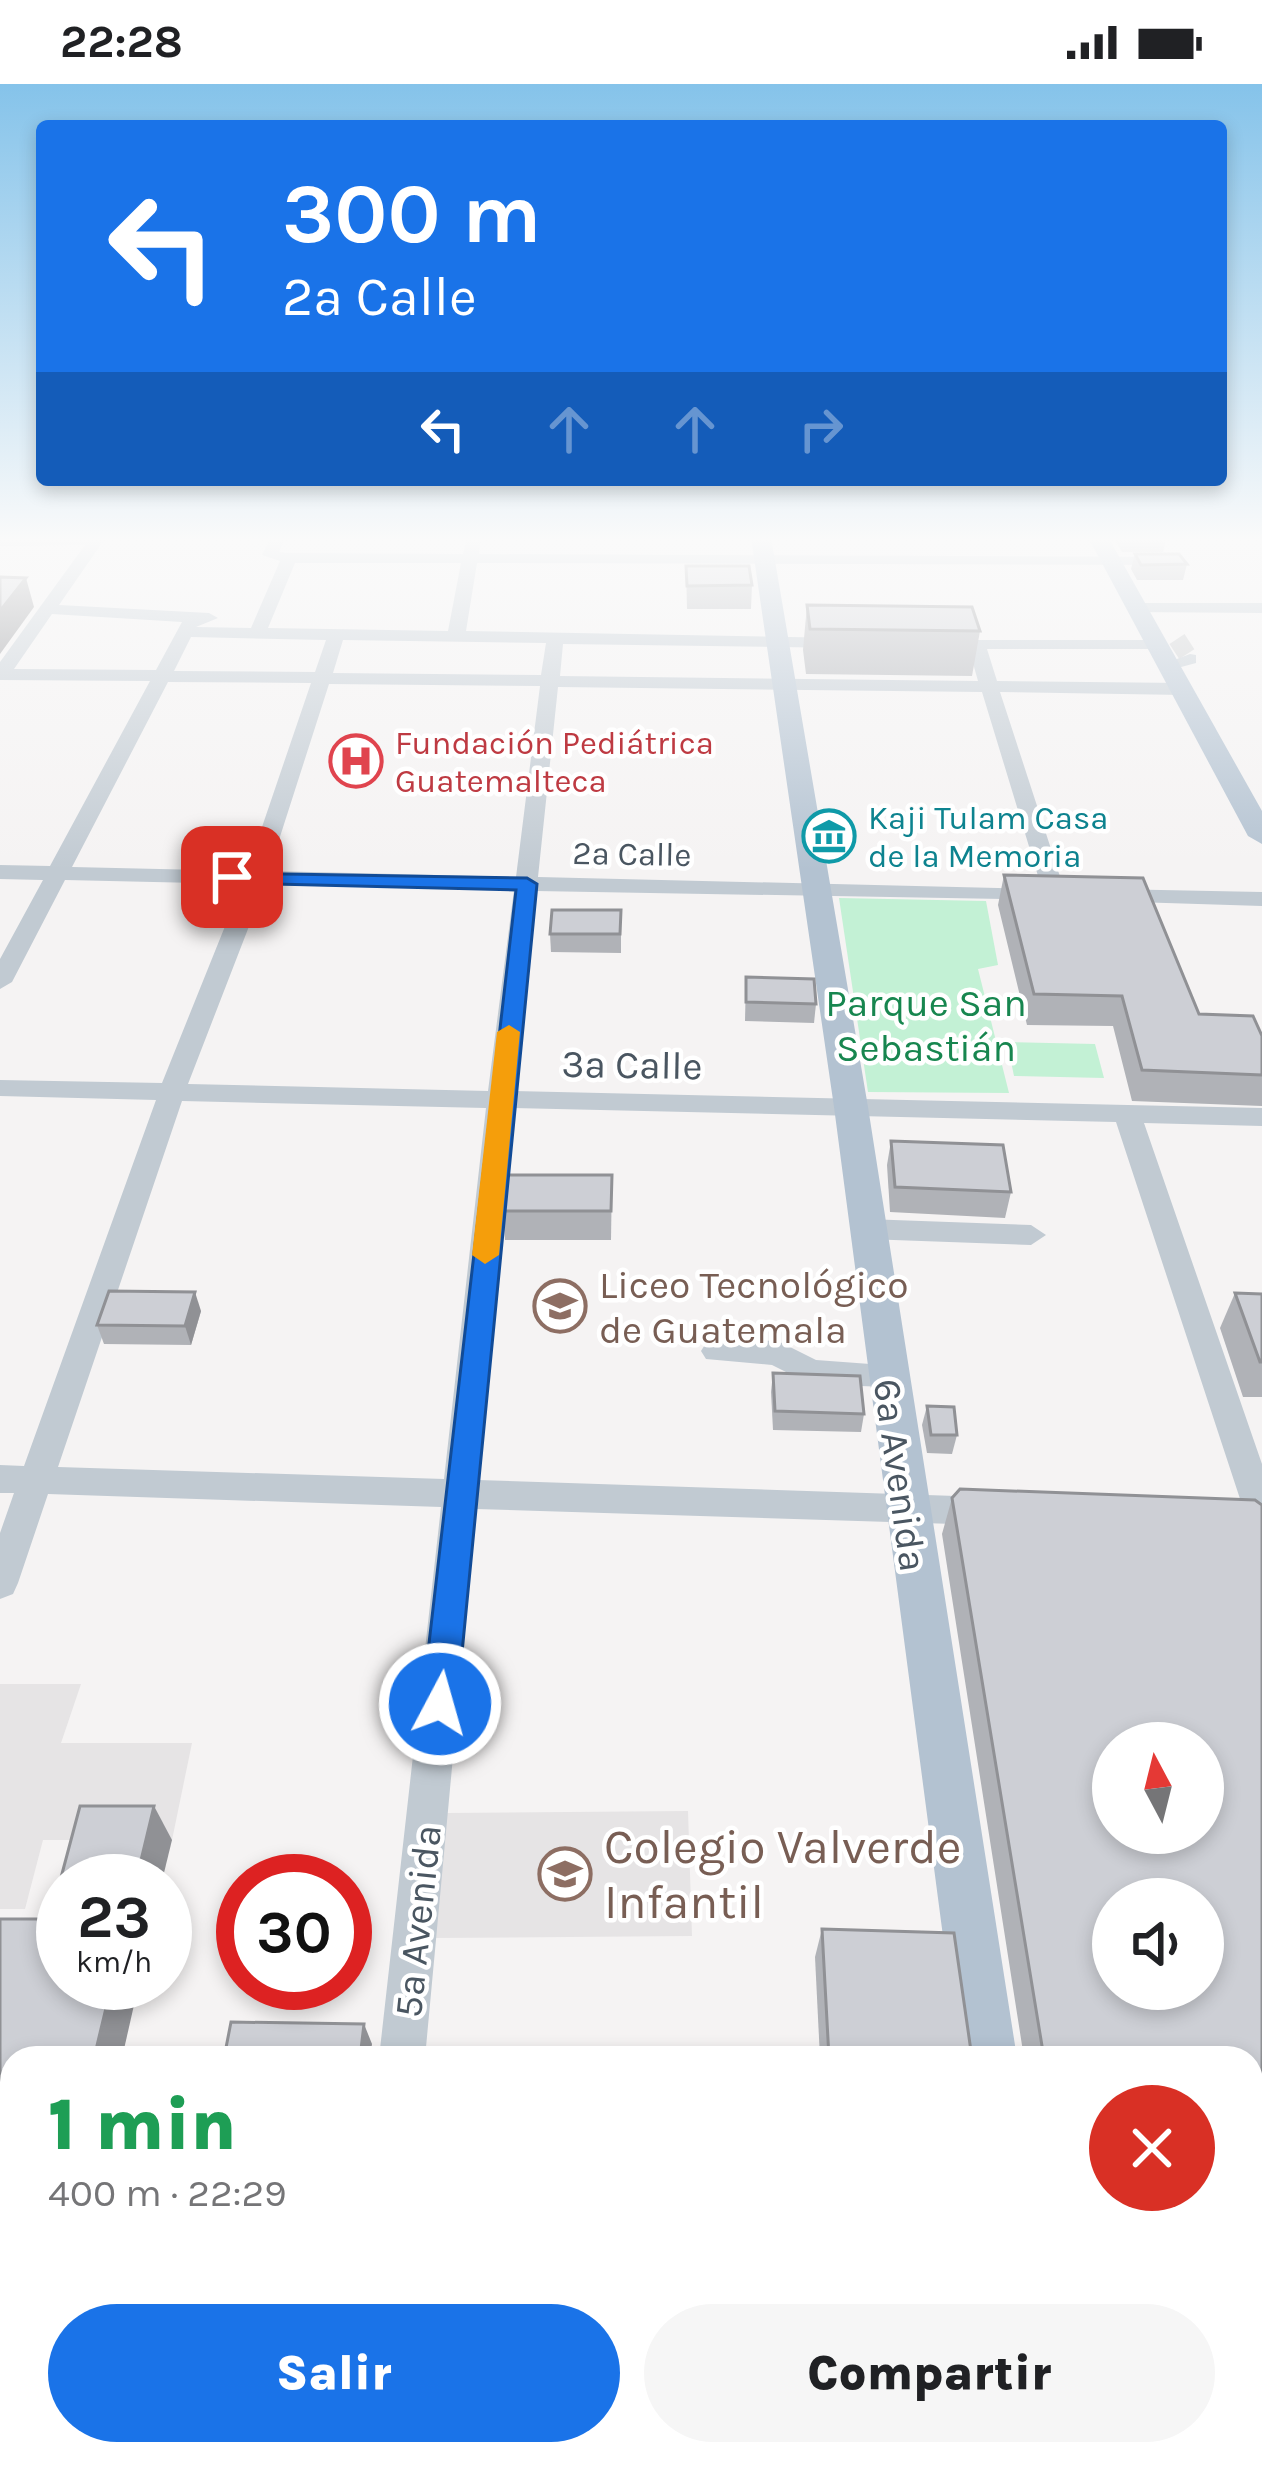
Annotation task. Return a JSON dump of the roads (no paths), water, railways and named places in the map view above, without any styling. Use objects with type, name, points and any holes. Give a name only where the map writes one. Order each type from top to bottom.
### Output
[{"type":"main road","name":"6a Avenida","points":[[777,648],[850,1107],[986,2046]]},
{"type":"main road","points":[[1169,648],[1180,662],[1183,689],[1262,835]]},
{"type":"main road","points":[[1227,768],[1262,768]]},
{"type":"street","points":[[0,674],[18,648]]},
{"type":"street","points":[[0,982],[176,648]]},
{"type":"street","points":[[0,1583],[18,1479],[256,878],[332,648]]},
{"type":"street","name":"5a Avenida","points":[[403,2046],[500,1101],[553,648]]},
{"type":"street","points":[[977,648],[1055,895]]},
{"type":"street","points":[[0,674],[1183,689]]},
{"type":"street","name":"2a Calle","points":[[0,872],[1262,899]]},
{"type":"street","name":"3a Calle","points":[[0,1088],[1262,1117]]},
{"type":"street","points":[[1127,1114],[1252,1515]]},
{"type":"street","points":[[866,1229],[1031,1235]]},
{"type":"street","points":[[717,1351],[778,1353],[810,1372],[886,1375]]},
{"type":"street","points":[[18,1479],[1031,1512]]},
{"type":"tunnel","points":[[1183,648],[1190,659]]},
{"type":"place","name":"Fundación Pediátrica Guatemalteca","points":[[356,761]]},
{"type":"place","name":"Kaji Tulam Casa de la Memoria","points":[[829,836]]},
{"type":"place","name":"Liceo Tecnológico de Guatemala","points":[[560,1306]]},
{"type":"place","name":"Colegio Valverde Infantil","points":[[565,1874]]},
{"type":"park label","name":"Parque San Sebastián","points":[[926,1024]]}]
